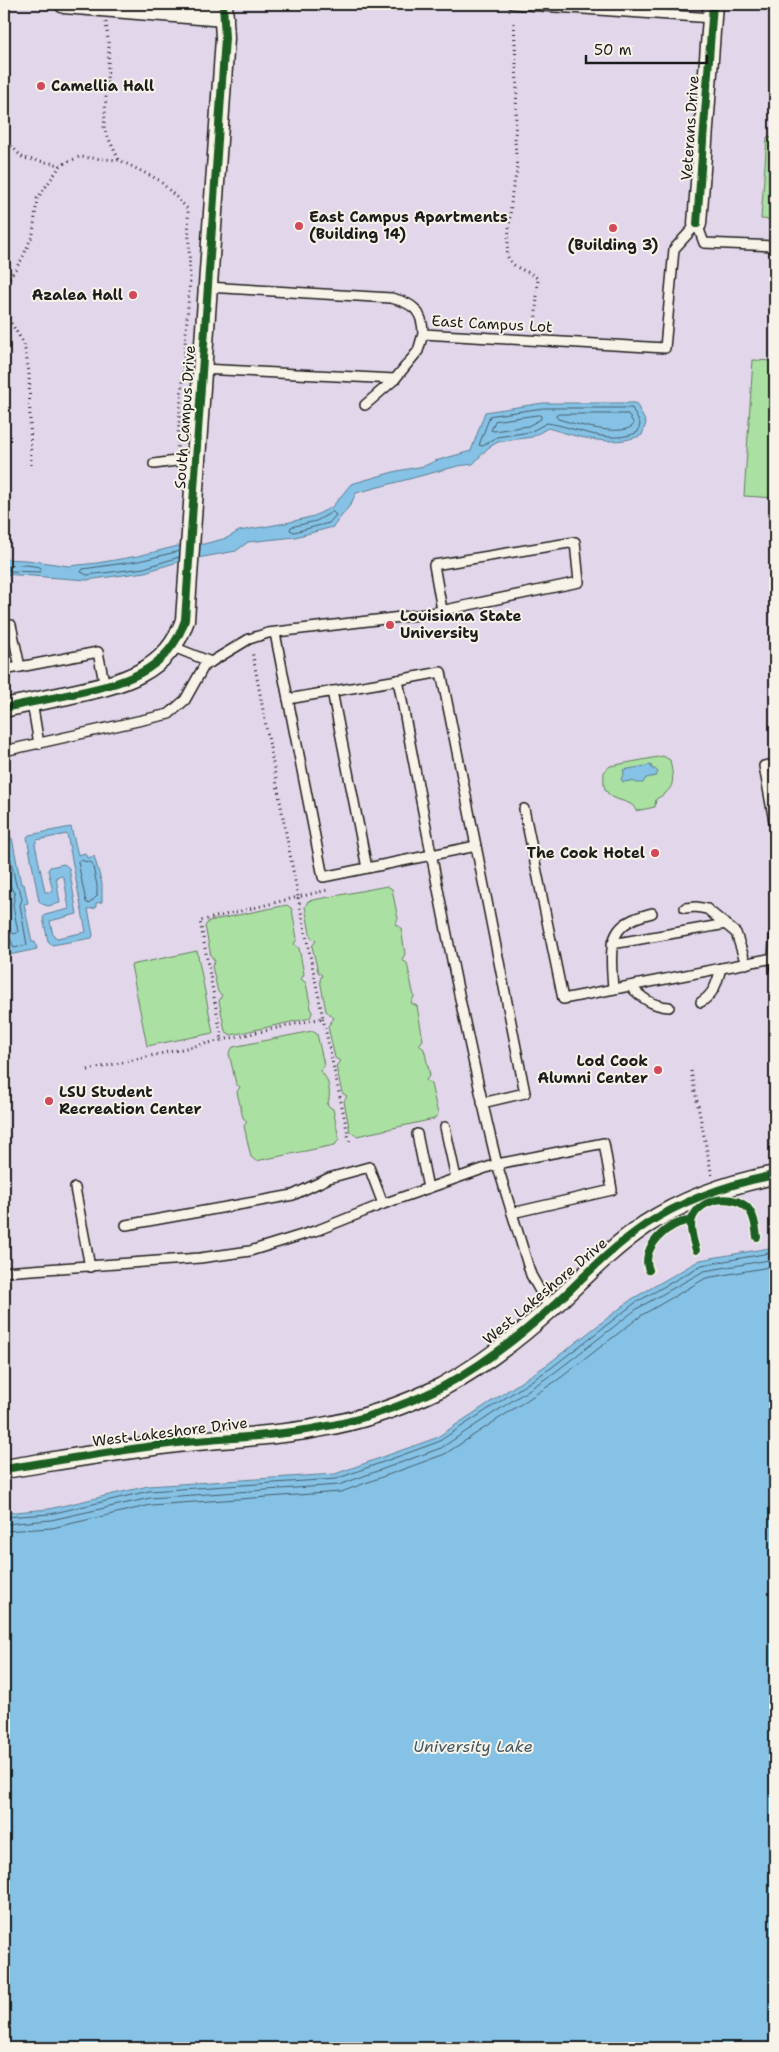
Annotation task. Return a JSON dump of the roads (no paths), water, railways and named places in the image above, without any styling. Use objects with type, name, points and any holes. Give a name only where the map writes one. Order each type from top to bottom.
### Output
[{"type":"street","points":[[64,4],[223,10]]},
{"type":"street","name":"South Campus Drive","points":[[4,708],[105,687],[139,675],[152,666],[171,646],[186,620],[225,38],[223,10]]},
{"type":"street","name":"Veterans Drive","points":[[697,224],[713,11]]},
{"type":"street","name":"West Lakeshore Drive","points":[[4,1470],[139,1448],[317,1428],[379,1412],[434,1390],[470,1370],[515,1338],[550,1309],[643,1226],[669,1210],[696,1197],[724,1187],[775,1175]]},
{"type":"lane","points":[[513,4],[713,11]]},
{"type":"lane","points":[[697,224],[704,243],[775,246]]},
{"type":"lane","name":"East Campus Lot","points":[[208,287],[391,298],[406,301],[416,310],[421,318],[423,334],[665,348],[674,249],[697,224]]},
{"type":"lane","points":[[366,405],[395,379],[418,351],[423,334]]},
{"type":"lane","points":[[202,370],[395,379]]},
{"type":"lane","points":[[154,464],[176,461],[196,462]]},
{"type":"lane","points":[[4,751],[169,714],[185,700],[204,666],[249,639],[275,633],[442,610],[579,582],[575,542],[434,565],[442,610]]},
{"type":"lane","points":[[4,626],[11,625],[20,667]]},
{"type":"lane","points":[[275,633],[323,877],[476,846]]},
{"type":"lane","points":[[171,646],[211,662]]},
{"type":"lane","points":[[4,670],[98,652],[105,687]]},
{"type":"lane","points":[[288,700],[441,672],[525,1093],[482,1103]]},
{"type":"lane","points":[[398,680],[482,1103],[497,1164],[531,1275],[550,1309]]},
{"type":"lane","points":[[332,691],[367,868]]},
{"type":"lane","points":[[32,702],[39,744]]},
{"type":"lane","points":[[775,764],[764,766],[775,827]]},
{"type":"lane","points":[[524,810],[563,999],[773,958]]},
{"type":"lane","points":[[685,908],[707,909],[736,933],[746,964]]},
{"type":"lane","points":[[613,989],[612,944],[616,932],[629,921],[652,913]]},
{"type":"lane","points":[[612,944],[726,924]]},
{"type":"lane","points":[[775,930],[773,958],[775,969]]},
{"type":"lane","points":[[701,1002],[710,997],[717,985],[721,968]]},
{"type":"lane","points":[[630,986],[643,999],[658,1006],[670,1007]]},
{"type":"lane","points":[[445,1128],[456,1178]]},
{"type":"lane","points":[[417,1134],[428,1188]]},
{"type":"lane","points":[[4,1272],[200,1258],[250,1251],[318,1230],[383,1204],[497,1164],[604,1143],[612,1190],[512,1213]]},
{"type":"lane","points":[[126,1225],[293,1195],[329,1178],[369,1167],[383,1204]]},
{"type":"lane","points":[[75,1188],[90,1267]]},
{"type":"water","points":[[543,403],[636,403],[646,423],[642,435],[619,441],[595,440],[548,428],[532,437],[498,442],[488,448],[473,464],[458,466],[356,493],[351,504],[333,527],[295,537],[248,542],[236,551],[181,561],[145,572],[87,580],[4,574],[4,559],[69,566],[97,563],[138,556],[178,546],[204,544],[227,538],[239,531],[314,516],[332,507],[351,484],[397,471],[424,466],[471,451],[485,412]]},
{"type":"water","points":[[651,765],[652,769],[658,772],[656,776],[646,778],[643,783],[623,782],[621,779],[624,774],[623,770]]},
{"type":"water","points":[[71,827],[78,855],[85,853],[87,858],[94,856],[102,884],[102,902],[96,903],[96,908],[88,909],[92,938],[52,945],[48,941],[43,918],[45,915],[69,909],[64,878],[61,876],[56,877],[60,903],[48,906],[42,904],[39,901],[27,837],[29,835]],"holes":[[[67,834],[86,932],[57,938],[53,935],[50,921],[77,914],[69,868],[64,864],[50,867],[48,870],[53,892],[45,892],[35,844],[37,840]]]},
{"type":"water","points":[[12,838],[21,884],[24,884],[28,903],[24,904],[32,942],[35,942],[37,949],[9,955],[4,929],[4,839]]},
{"type":"water","name":"University Lake","points":[[775,1247],[775,2048],[4,2048],[4,1513],[49,1509],[148,1486],[335,1474],[436,1438],[548,1364],[632,1299],[700,1260]]},
{"type":"place","name":"Camellia Hall","points":[[41,86]]},
{"type":"place","name":"East Campus Apartments (Building 14)","points":[[299,226]]},
{"type":"place","name":"(Building 3)","points":[[613,228]]},
{"type":"place","name":"Azalea Hall","points":[[133,295]]},
{"type":"place","name":"Louisiana State University","points":[[390,625]]},
{"type":"place","name":"The Cook Hotel","points":[[655,853]]},
{"type":"place","name":"Lod Cook Alumni Center","points":[[658,1070]]},
{"type":"place","name":"LSU Student Recreation Center","points":[[49,1101]]}]
